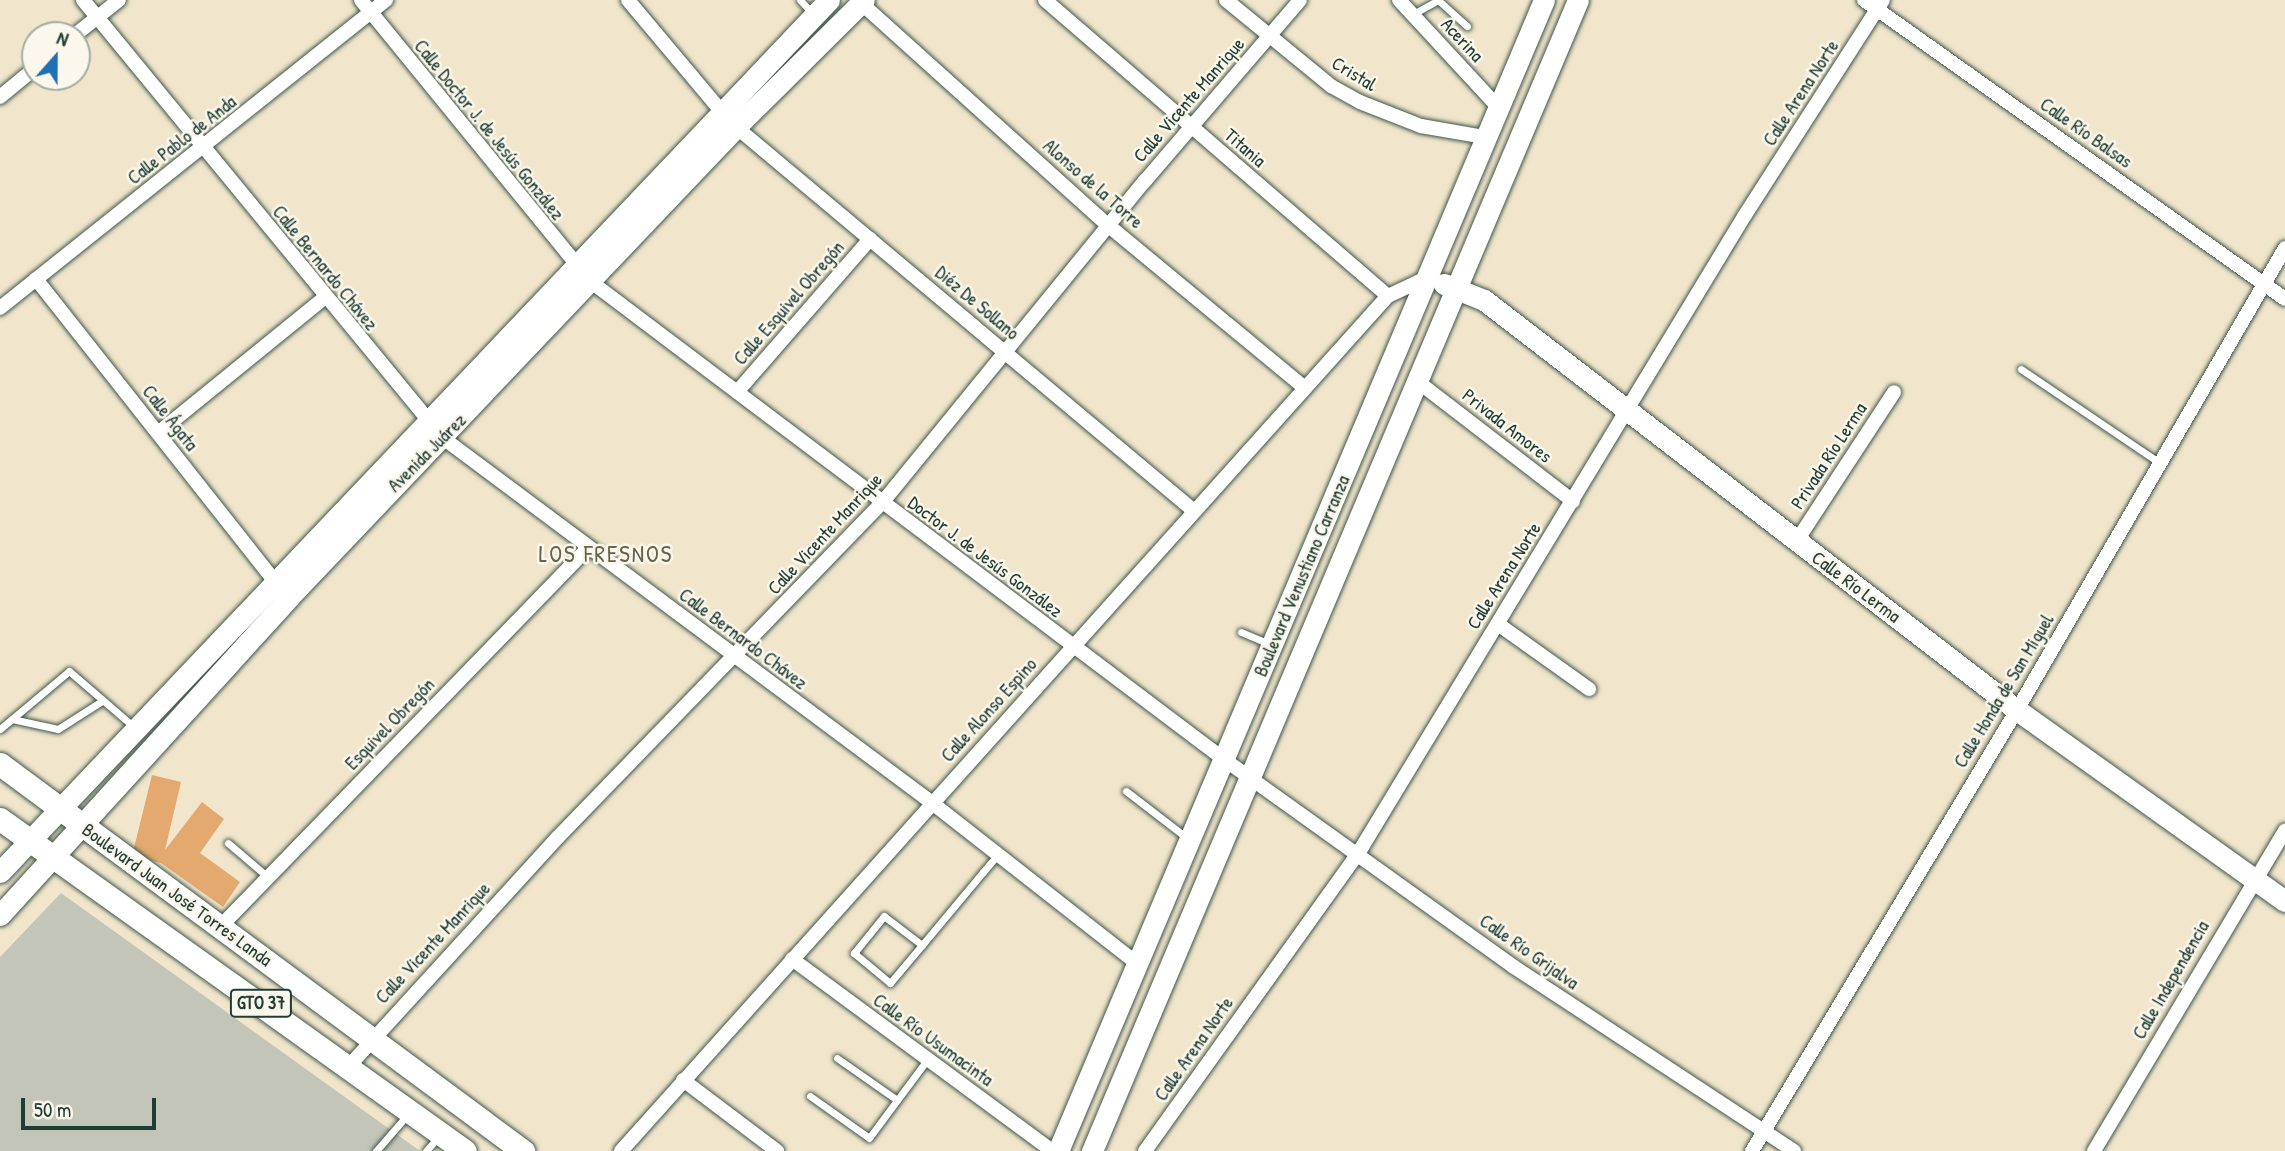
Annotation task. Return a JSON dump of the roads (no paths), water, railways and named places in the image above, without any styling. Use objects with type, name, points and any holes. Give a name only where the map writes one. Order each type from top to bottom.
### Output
[{"type":"main road","name":"Boulevard Venustiano Carranza","points":[[1058,1151],[1544,0]]},
{"type":"main road","name":"Boulevard Venustiano Carranza","points":[[1092,1151],[1248,776],[1578,0]]},
{"type":"main road","name":"Avenida Juárez","points":[[0,872],[134,727],[427,423],[736,127],[862,2]]},
{"type":"main road","name":"Avenida Juárez","points":[[0,915],[290,596],[443,438],[721,111],[815,5]]},
{"type":"main road","name":"Calle Río Lerma","points":[[1426,278],[1484,300],[2017,710],[2255,877],[2285,901]]},
{"type":"main road","name":"Boulevard Juan José Torres Landa","points":[[0,764],[523,1151]]},
{"type":"main road","name":"Boulevard Juan José Torres Landa","points":[[0,819],[465,1151]]},
{"type":"street","name":"Calle Bernardo Chávez","points":[[83,0],[324,298],[427,423],[443,438],[931,802],[1136,962]]},
{"type":"street","points":[[91,22],[118,0]]},
{"type":"street","name":"Calle Doctor J. de Jesús González","points":[[361,0],[582,275]]},
{"type":"street","name":"Calle Pablo de Anda","points":[[0,308],[386,0]]},
{"type":"street","points":[[628,0],[721,111]]},
{"type":"street","name":"Titania","points":[[1045,0],[1388,296]]},
{"type":"street","name":"Cristal","points":[[1226,0],[1331,86],[1369,106],[1420,126],[1485,137]]},
{"type":"street","name":"Calle Vicente Manrique","points":[[349,1066],[558,836],[735,658],[882,503],[1109,226],[1300,0]]},
{"type":"street","name":"Acerina","points":[[1399,0],[1497,106]]},
{"type":"street","name":"Calle Río Balsas","points":[[1864,0],[1880,4],[2285,299]]},
{"type":"street","name":"Alonso de la Torre","points":[[862,2],[1109,226],[1305,388]]},
{"type":"street","name":"Calle Arena Norte","points":[[1145,1151],[1359,852],[1629,411],[1745,215],[1880,4]]},
{"type":"street","points":[[0,97],[21,80]]},
{"type":"street","name":"Diéz De Sollano","points":[[736,127],[1193,510]]},
{"type":"street","name":"Calle Esquivel Obregón","points":[[737,392],[870,239]]},
{"type":"street","name":"Calle Honda de San Miguel","points":[[1752,1151],[2017,710],[2285,248]]},
{"type":"street","name":"Doctor J. de Jesús González","points":[[582,275],[1248,776]]},
{"type":"street","points":[[1388,296],[1426,278]]},
{"type":"street","name":"Calle Ágata","points":[[36,279],[274,580]]},
{"type":"street","name":"Calle Alonso Espino","points":[[621,1151],[931,802],[1388,296]]},
{"type":"street","points":[[158,433],[324,298]]},
{"type":"street","name":"Privada Amores","points":[[1417,381],[1573,501]]},
{"type":"street","name":"Privada Río Lerma","points":[[1796,542],[1894,392]]},
{"type":"street","name":"Esquivel Obregón","points":[[220,927],[588,548]]},
{"type":"street","points":[[1497,624],[1589,689]]},
{"type":"street","name":"Calle Río Grijalva","points":[[1248,776],[1359,852],[1514,967],[1794,1151]]},
{"type":"street","name":"Calle Independencia","points":[[2094,1151],[2255,877],[2285,831]]},
{"type":"street","name":"Calle Río Usumacinta","points":[[792,959],[1052,1151]]},
{"type":"street","points":[[683,1080],[777,1151]]},
{"type":"lane","points":[[1413,15],[1438,0],[1467,26]]},
{"type":"lane","points":[[2021,369],[2160,463]]},
{"type":"lane","points":[[1241,632],[1272,646]]},
{"type":"lane","points":[[0,729],[69,671],[134,727]]},
{"type":"lane","points":[[12,719],[58,729],[102,701]]},
{"type":"lane","points":[[1126,791],[1189,839]]},
{"type":"lane","points":[[228,843],[269,877]]},
{"type":"lane","points":[[922,945],[884,916],[855,953],[890,983],[922,945],[998,854]]},
{"type":"lane","points":[[836,1058],[897,1100]]},
{"type":"lane","points":[[810,1096],[869,1138],[928,1059]]},
{"type":"lane","points":[[376,1151],[410,1110]]},
{"type":"lane","points":[[426,1151],[441,1133]]},
{"type":"district","name":"LOS FRESNOS","points":[[606,554]]}]
